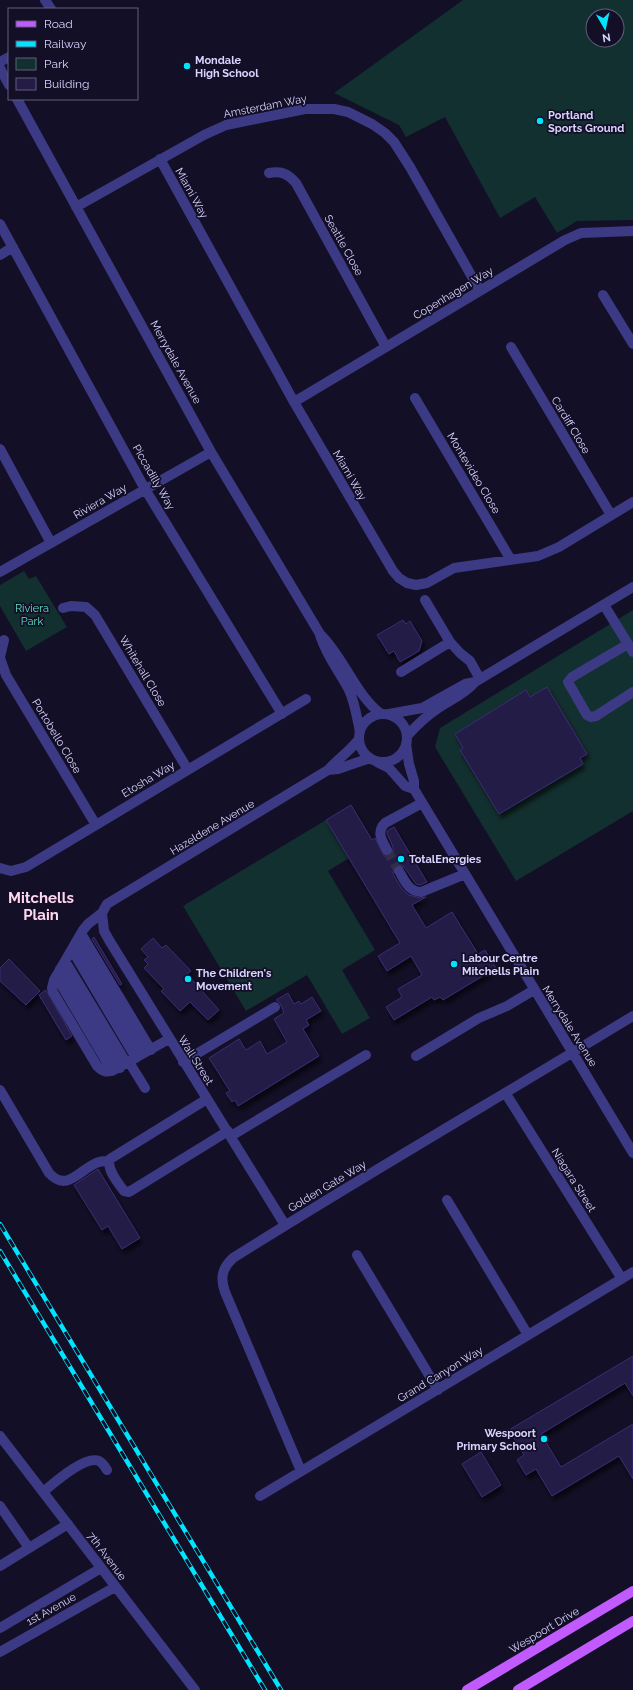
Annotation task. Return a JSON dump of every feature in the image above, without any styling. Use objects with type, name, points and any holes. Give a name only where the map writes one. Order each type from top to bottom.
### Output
[{"type":"main road","name":"Wespoort Drive","points":[[467,1690],[633,1591]]},
{"type":"main road","points":[[518,1690],[633,1621]]},
{"type":"street","points":[[0,68],[8,83]]},
{"type":"street","name":"Merrydale Avenue","points":[[18,100],[211,452],[320,634],[324,647],[349,691],[355,706],[359,736]]},
{"type":"street","name":"Amsterdam Way","points":[[76,207],[160,159],[226,125],[305,109],[327,108],[348,112],[372,124],[385,133],[401,151],[480,291]]},
{"type":"street","name":"Miami Way","points":[[160,159],[294,402],[393,571],[399,578],[407,583],[416,585],[422,584],[454,568],[538,556],[549,552],[633,502]]},
{"type":"street","name":"Seattle Close","points":[[268,173],[284,172],[296,182],[386,347]]},
{"type":"street","name":"Piccadilly Way","points":[[0,224],[146,489],[282,714]]},
{"type":"street","name":"Copenhagen Way","points":[[294,402],[573,236],[582,233],[633,231]]},
{"type":"street","points":[[0,255],[13,247]]},
{"type":"street","points":[[603,295],[633,344]]},
{"type":"street","name":"Cardiff Close","points":[[511,348],[611,515]]},
{"type":"street","name":"Montevideo Close","points":[[415,398],[512,560]]},
{"type":"street","points":[[0,449],[51,543]]},
{"type":"street","name":"Riviera Way","points":[[0,572],[211,452]]},
{"type":"street","points":[[478,680],[468,690],[429,715],[414,727],[407,740],[404,750],[392,760],[373,760],[364,753],[360,747],[359,736],[368,719],[385,714],[422,708],[465,684],[478,680],[633,587]]},
{"type":"street","points":[[425,600],[450,642],[470,661],[478,680]]},
{"type":"street","points":[[604,605],[630,648],[572,677],[568,682],[587,715],[591,717],[596,716],[633,692]]},
{"type":"street","name":"Whitehall Close","points":[[63,608],[71,606],[86,607],[95,615],[188,770]]},
{"type":"street","name":"Merrydale Avenue","points":[[320,634],[330,644],[367,700],[385,714]]},
{"type":"street","name":"Portobello Close","points":[[4,640],[0,658],[6,675],[96,825]]},
{"type":"street","points":[[401,672],[450,642]]},
{"type":"street","name":"Etosha Way","points":[[0,868],[11,871],[22,869],[306,699]]},
{"type":"street","points":[[385,714],[396,717],[402,722],[407,740]]},
{"type":"street","name":"Hazeldene Avenue","points":[[102,913],[108,904],[328,770],[334,762],[353,747],[359,736]]},
{"type":"street","name":"Merrydale Avenue","points":[[407,740],[409,764],[414,781],[414,789],[422,804],[633,1153]]},
{"type":"street","name":"Merrydale Avenue","points":[[373,760],[389,768],[405,786],[414,789]]},
{"type":"street","name":"Hazeldene Avenue","points":[[328,770],[338,770],[373,760]]},
{"type":"street","points":[[387,850],[380,836],[382,827],[422,804]]},
{"type":"street","points":[[399,871],[410,889],[415,892],[421,892],[465,874]]},
{"type":"street","points":[[102,913],[88,924],[60,969],[52,988],[56,996],[97,1066],[102,1071],[131,1061],[168,1039]]},
{"type":"street","name":"Wall Street","points":[[102,913],[104,931],[168,1039],[229,1134],[284,1225]]},
{"type":"street","points":[[77,942],[131,1061],[145,1088]]},
{"type":"street","points":[[60,969],[131,1061]]},
{"type":"street","points":[[416,1056],[479,1018],[507,1006],[534,990]]},
{"type":"street","points":[[183,1062],[275,1007]]},
{"type":"street","name":"Golden Gate Way","points":[[301,1471],[221,1282],[222,1274],[227,1264],[284,1225],[506,1094],[633,1016]]},
{"type":"street","points":[[207,1099],[112,1157],[109,1161],[109,1168],[124,1191],[129,1192],[366,1055]]},
{"type":"street","points":[[0,1090],[54,1179],[59,1181],[68,1180],[99,1162],[109,1161]]},
{"type":"street","name":"Niagara Street","points":[[506,1094],[622,1279]]},
{"type":"street","points":[[447,1200],[528,1335]]},
{"type":"street","points":[[357,1255],[438,1390]]},
{"type":"street","name":"Grand Canyon Way","points":[[260,1496],[633,1272]]},
{"type":"street","name":"7th Avenue","points":[[0,1437],[195,1690]]},
{"type":"street","points":[[43,1492],[75,1467],[91,1460],[98,1460],[107,1470]]},
{"type":"street","points":[[0,1506],[29,1548]]},
{"type":"street","points":[[0,1566],[68,1524]]},
{"type":"street","name":"1st Avenue","points":[[0,1628],[101,1568]]},
{"type":"street","name":"1st Avenue","points":[[0,1652],[115,1587]]},
{"type":"green space","name":"Portland Sports Ground","points":[[463,0],[633,0],[633,220],[577,221],[557,233],[535,197],[500,218],[445,117],[406,137],[399,125],[334,93]]},
{"type":"green space","name":"Riviera Park","points":[[24,571],[29,579],[36,576],[67,627],[26,651],[0,606],[0,585]]},
{"type":"green space","points":[[633,610],[633,811],[516,881],[435,747],[440,728]]},
{"type":"green space","points":[[326,820],[349,858],[328,871],[375,950],[342,970],[370,1018],[342,1034],[307,975],[246,1011],[183,906]]},
{"type":"building","points":[[403,620],[406,624],[410,621],[422,641],[419,651],[400,662],[394,651],[389,654],[377,635]]},
{"type":"building","points":[[547,687],[587,754],[580,758],[583,764],[499,814],[460,750],[463,748],[455,734],[526,690],[530,697]]},
{"type":"building","points":[[351,805],[372,840],[375,838],[384,856],[390,856],[393,853],[393,847],[387,831],[394,827],[427,882],[420,885],[416,884],[404,867],[399,865],[394,867],[393,874],[402,889],[409,895],[420,898],[426,897],[412,905],[426,928],[452,912],[478,954],[485,950],[496,968],[443,1000],[440,997],[434,1000],[432,997],[394,1020],[386,1007],[402,997],[398,989],[422,975],[411,956],[387,971],[378,956],[400,943],[326,820]]},
{"type":"building","points":[[94,937],[122,984],[120,985],[92,939]]},
{"type":"building","points":[[153,938],[162,948],[166,945],[191,971],[187,974],[219,1010],[208,1020],[190,1002],[180,1011],[161,991],[164,989],[144,968],[148,964],[144,960],[148,957],[141,949]]},
{"type":"building","points":[[9,959],[40,991],[26,1005],[0,981],[0,968]]},
{"type":"building","points":[[46,990],[72,1036],[66,1040],[39,995]]},
{"type":"building","points":[[288,993],[294,1004],[299,1001],[301,1004],[312,997],[321,1011],[306,1020],[309,1025],[303,1029],[319,1056],[238,1106],[235,1100],[232,1102],[226,1093],[230,1091],[209,1058],[239,1039],[246,1050],[260,1041],[267,1054],[287,1042],[274,1019],[284,1013],[280,1003],[276,1000]]},
{"type":"building","points":[[98,1169],[140,1238],[122,1249],[108,1226],[102,1230],[74,1185]]},
{"type":"building","points":[[633,1356],[633,1396],[625,1383],[541,1434],[561,1467],[633,1424],[633,1479],[619,1456],[552,1496],[536,1469],[526,1475],[517,1460],[524,1455],[509,1430]]},
{"type":"building","points":[[481,1452],[501,1485],[482,1497],[462,1464]]},
{"type":"tunnel","points":[[387,850],[399,871]]},
{"type":"railway","points":[[0,1224],[281,1690]]},
{"type":"railway","points":[[0,1251],[265,1690]]},
{"type":"place","name":"Mondale High School","points":[[187,66]]},
{"type":"place","name":"Portland Sports Ground","points":[[540,121]]},
{"type":"place","name":"TotalEnergies","points":[[401,859]]},
{"type":"place","name":"Labour Centre Mitchells Plain","points":[[454,964]]},
{"type":"place","name":"The Children's Movement","points":[[188,979]]},
{"type":"place","name":"Wespoort Primary School","points":[[544,1439]]},
{"type":"district","name":"Mitchells Plain","points":[[41,906]]}]
